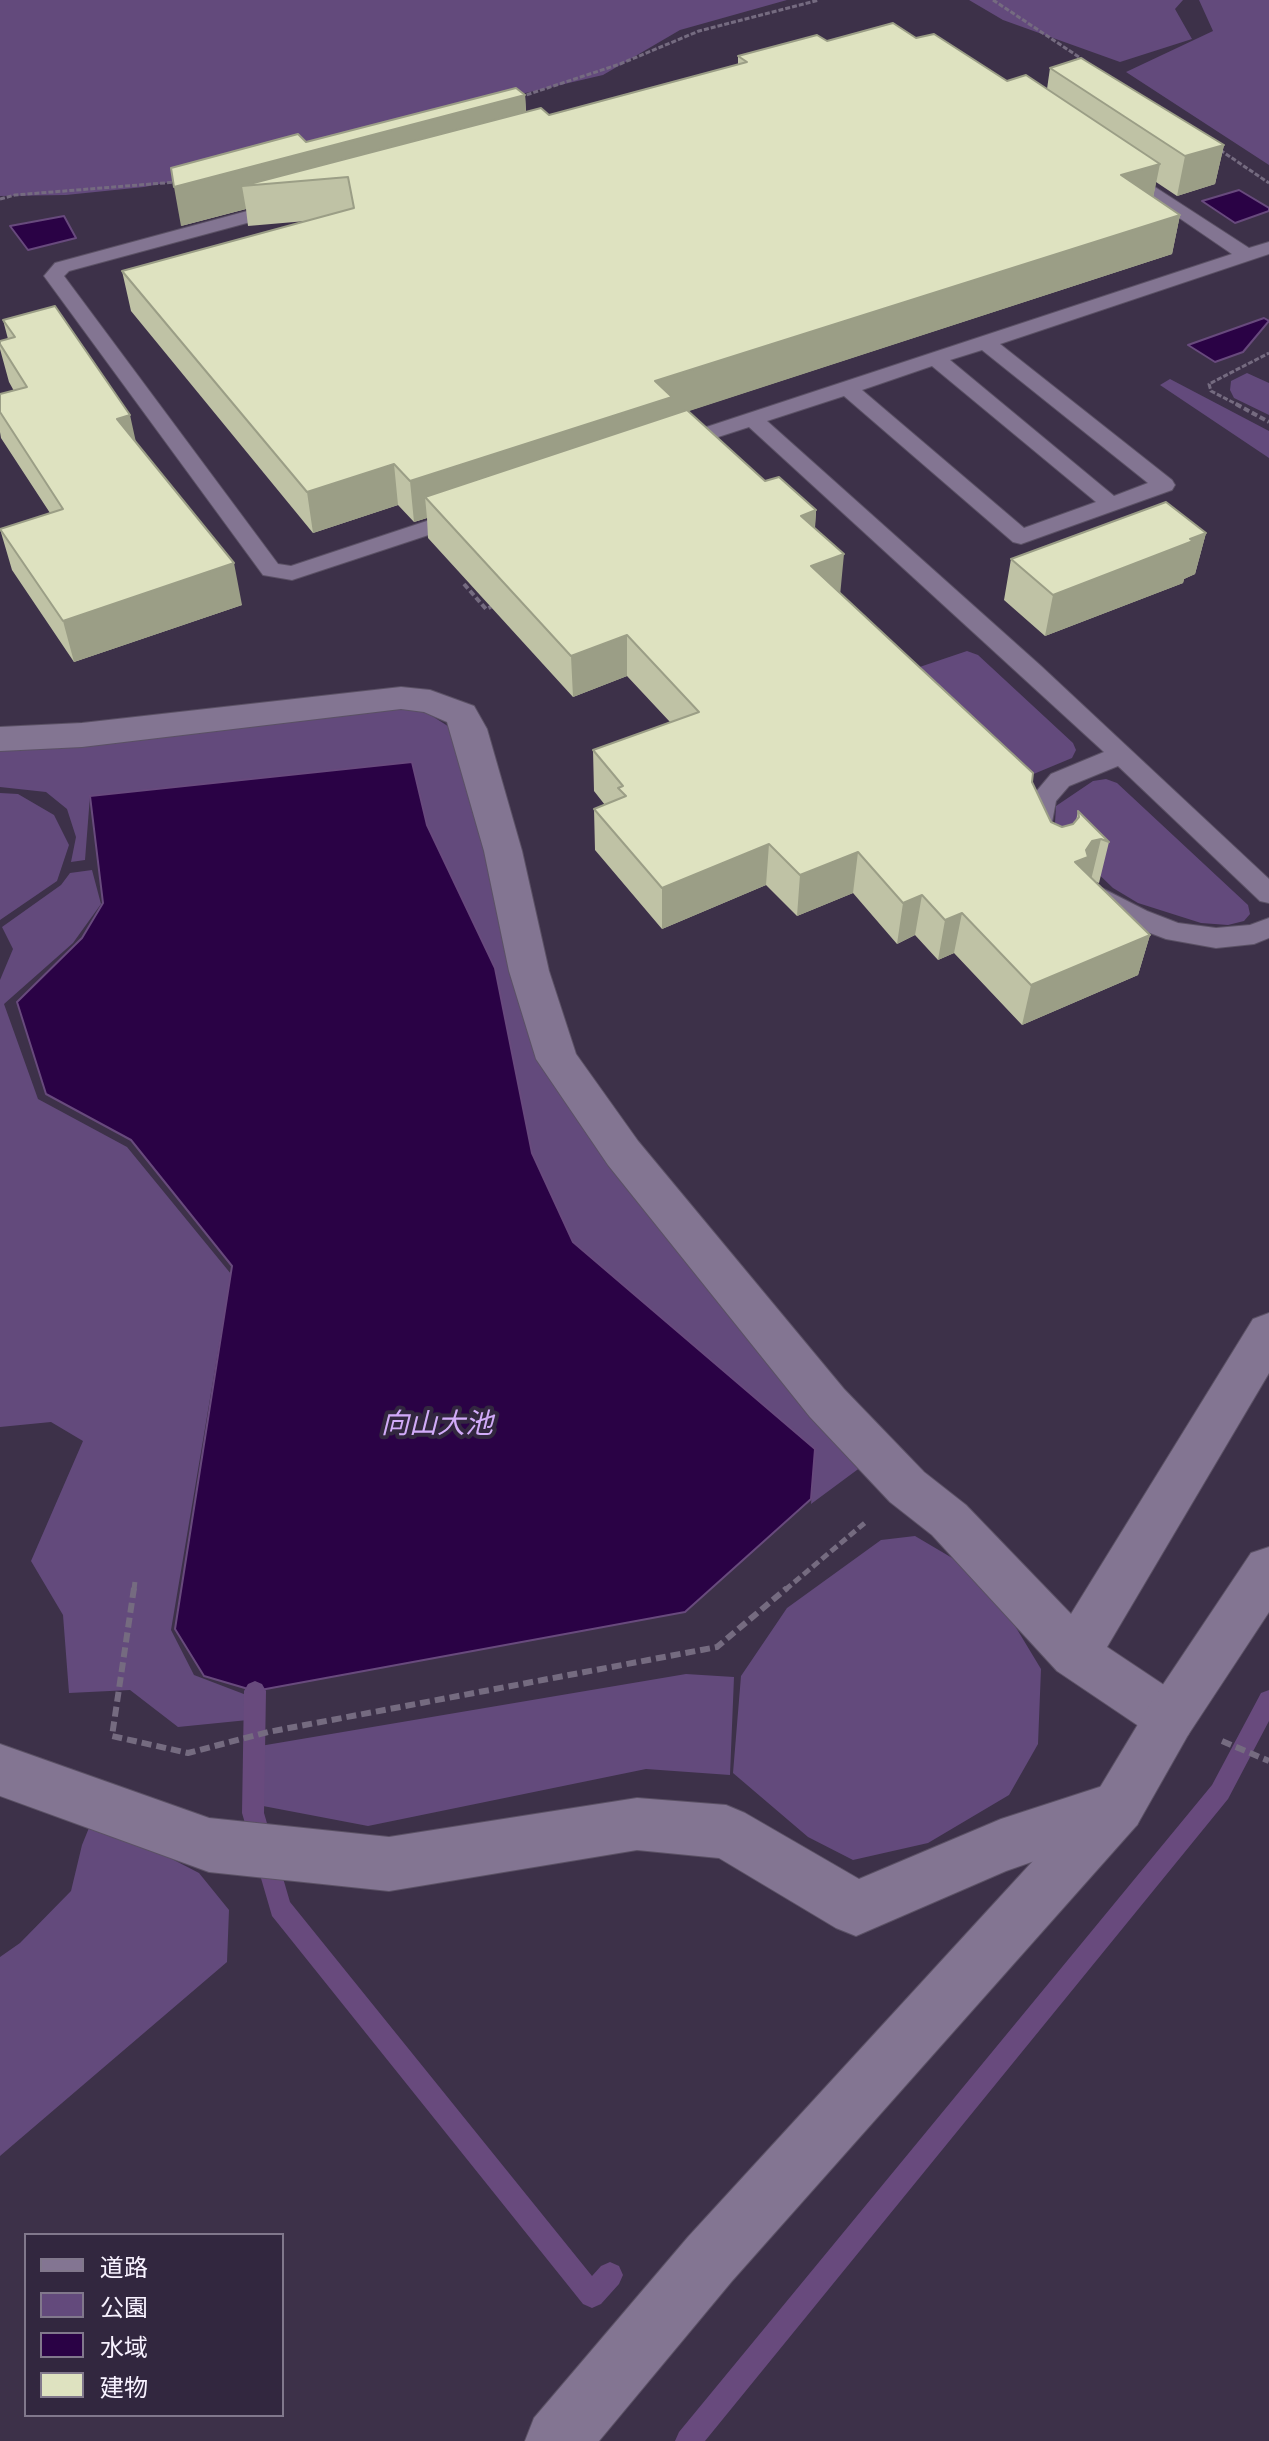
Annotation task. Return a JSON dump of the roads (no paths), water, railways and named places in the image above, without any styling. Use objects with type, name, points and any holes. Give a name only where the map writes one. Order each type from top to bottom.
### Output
[{"type":"street","points":[[0,739],[82,735],[401,698],[430,701],[461,714],[469,729],[503,851],[529,971],[557,1059],[623,1153],[827,1403],[907,1487],[949,1520],[1075,1654],[1170,1718]]},
{"type":"street","points":[[1075,1654],[1269,1332]]},
{"type":"street","points":[[557,2441],[710,2259],[1118,1807],[1170,1718],[1269,1569]]},
{"type":"street","points":[[0,1770],[209,1845],[389,1864],[637,1824],[726,1832],[856,1908],[1001,1846],[1118,1807]]},
{"type":"lane","points":[[1102,157],[1248,256]]},
{"type":"lane","points":[[309,201],[62,267],[54,276],[271,570],[292,573],[485,509]]},
{"type":"lane","points":[[663,449],[1269,248]]},
{"type":"lane","points":[[848,388],[1021,537],[1164,485],[985,342]]},
{"type":"lane","points":[[936,359],[1111,504]]},
{"type":"lane","points":[[752,419],[1033,671],[1269,894]]},
{"type":"lane","points":[[1054,856],[1039,822],[1044,799],[1060,780],[1121,755]]},
{"type":"lane","points":[[1092,892],[1138,918],[1175,932],[1216,938],[1254,934],[1269,927]]},
{"type":"water","points":[[1239,190],[1269,208],[1269,211],[1235,223],[1202,201]]},
{"type":"water","points":[[64,216],[76,238],[28,250],[10,226]]},
{"type":"water","points":[[1264,318],[1269,321],[1243,352],[1215,362],[1188,345]]},
{"type":"water","name":"向山大池","points":[[412,762],[427,825],[495,968],[532,1153],[573,1242],[815,1449],[811,1499],[685,1612],[255,1691],[204,1676],[175,1629],[232,1266],[131,1140],[46,1094],[17,1002],[82,938],[103,903],[90,796]]},
{"type":"waterway","points":[[255,1691],[253,1813],[280,1908],[592,2295],[610,2275]]},
{"type":"waterway","points":[[688,2441],[1220,1792],[1269,1700]]}]
